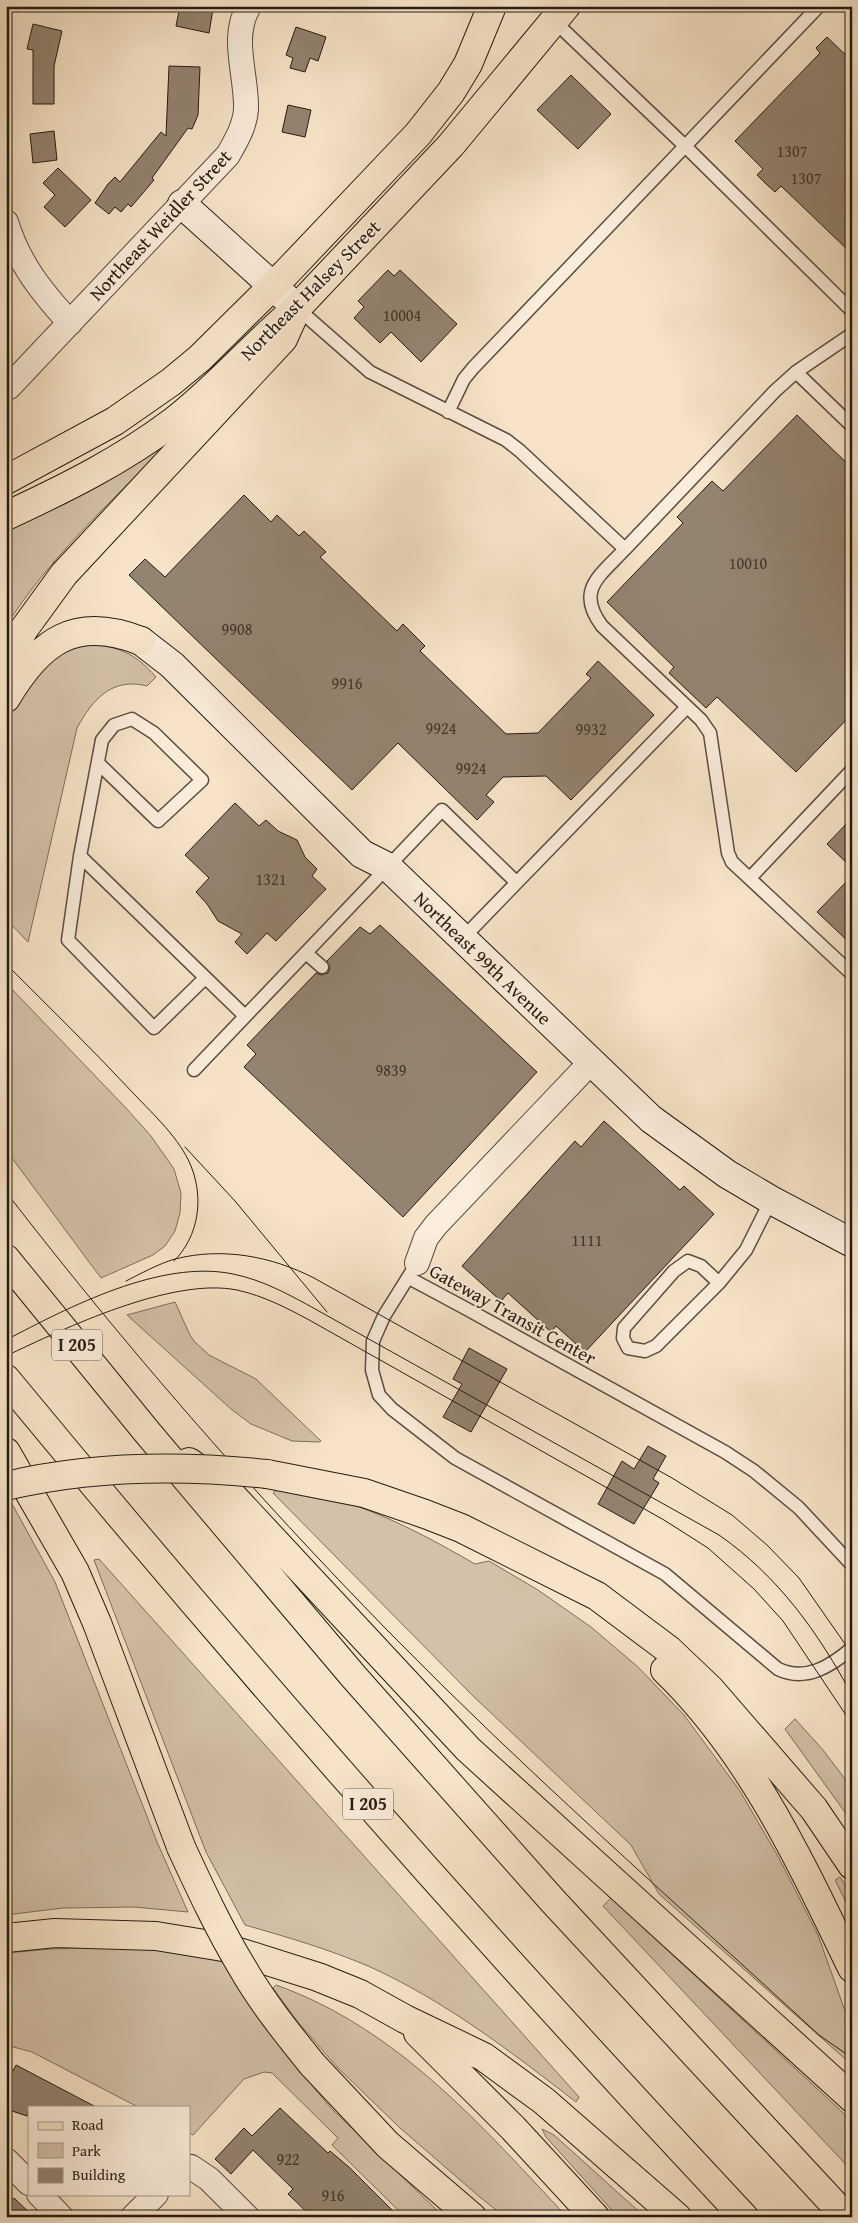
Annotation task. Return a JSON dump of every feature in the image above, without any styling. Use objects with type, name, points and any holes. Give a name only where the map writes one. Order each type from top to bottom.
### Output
[{"type":"main road","name":"Northeast Halsey Street","points":[[6,480],[94,434],[145,401],[200,358],[273,286],[418,134],[451,92],[468,64],[492,6]]},
{"type":"main road","name":"Northeast Halsey Street","points":[[6,516],[85,479],[123,456],[175,420],[207,393],[272,329],[297,308],[451,145],[560,13]]},
{"type":"main road","points":[[6,662],[43,600],[64,574],[283,339],[297,308]]},
{"type":"main road","points":[[6,698],[26,667],[53,642],[72,634],[88,631],[109,631],[141,641]]},
{"type":"main road","name":"I 205","points":[[6,1259],[147,1432],[448,1784],[552,1900],[846,2217]]},
{"type":"main road","name":"I 205","points":[[6,1379],[258,1678],[417,1860],[638,2104],[744,2217]]},
{"type":"main road","points":[[147,1432],[225,1488],[468,1749],[852,2098]]},
{"type":"main road","points":[[6,1452],[75,1572],[97,1623],[181,1847],[210,1909],[243,1969],[278,2021],[312,2064],[388,2145],[472,2217]]},
{"type":"main road","points":[[6,1486],[70,1475],[126,1470],[173,1468],[226,1470],[266,1474],[364,1493],[461,1528],[597,1596],[669,1650],[710,1689],[814,1809],[852,1865]]},
{"type":"main road","points":[[548,1570],[643,1648],[703,1711],[734,1752],[786,1834],[852,1968]]},
{"type":"main road","points":[[6,1938],[55,1933],[156,1936],[223,1947],[318,1976],[360,1994],[405,2019],[484,2057],[544,2101],[677,2217]]},
{"type":"main road","points":[[405,2019],[514,2128],[595,2217]]},
{"type":"street","name":"Northeast Weidler Street","points":[[9,387],[228,155],[240,135],[246,111],[245,83],[240,56],[240,31],[249,6]]},
{"type":"street","points":[[182,204],[297,308]]},
{"type":"street","points":[[6,222],[25,268],[40,290],[70,323]]},
{"type":"street","name":"Northeast 99th Avenue","points":[[141,641],[172,665],[362,854],[388,867],[651,1119],[727,1174],[852,1243]]},
{"type":"street","points":[[413,1271],[426,1238],[436,1224],[591,1062]]},
{"type":"street","points":[[6,2160],[28,2182]]},
{"type":"street","points":[[190,2168],[209,2179],[247,2217]]},
{"type":"street","points":[[42,2196],[61,2217]]},
{"type":"street","points":[[133,2217],[154,2196]]},
{"type":"lane","points":[[448,412],[464,379],[473,368],[819,6]]},
{"type":"lane","points":[[560,13],[686,147],[852,311]]},
{"type":"lane","points":[[297,308],[370,372],[506,440],[625,550]]},
{"type":"lane","points":[[852,334],[796,372],[775,391],[594,582],[590,595],[590,605],[593,614],[602,626],[701,720],[710,733],[728,853],[732,862],[852,974]]},
{"type":"lane","points":[[796,372],[852,426]]},
{"type":"lane","points":[[463,938],[687,707]]},
{"type":"lane","points":[[98,762],[158,821],[202,780],[154,733],[132,719],[114,725],[102,740],[80,856],[68,940],[154,1028],[205,978]]},
{"type":"lane","points":[[750,878],[852,770]]},
{"type":"lane","points":[[194,1070],[442,810],[516,882]]},
{"type":"lane","points":[[80,856],[244,1016]]},
{"type":"lane","points":[[306,952],[322,967]]},
{"type":"lane","points":[[719,1282],[701,1266],[688,1260],[674,1271],[624,1328],[623,1338],[628,1348],[645,1351],[656,1346],[719,1282],[746,1250],[771,1200]]},
{"type":"lane","name":"Gateway Transit Center","points":[[852,1576],[849,1562],[799,1508],[754,1471],[725,1452],[443,1295],[413,1271],[384,1316],[373,1341],[372,1350],[372,1370],[379,1395],[392,1409],[455,1458],[665,1574],[778,1669],[789,1674],[802,1675],[833,1662],[852,1648]]},
{"type":"green space","points":[[156,449],[159,453],[59,556],[22,602],[6,626],[6,532],[89,491]]},
{"type":"green space","points":[[88,644],[118,649],[141,662],[156,677],[147,686],[124,685],[105,693],[90,708],[77,728],[28,942],[6,919],[6,719],[36,674],[53,659],[70,649]]},
{"type":"green space","points":[[6,983],[125,1107],[151,1136],[174,1169],[181,1193],[180,1213],[175,1231],[165,1246],[153,1255],[101,1278],[6,1150]]},
{"type":"green space","points":[[175,1302],[194,1341],[209,1355],[256,1379],[321,1441],[292,1441],[251,1424],[231,1409],[127,1315]]},
{"type":"green space","points":[[278,1488],[350,1504],[405,1526],[475,1564],[489,1561],[538,1590],[591,1627],[638,1667],[684,1715],[740,1791],[779,1858],[818,1935],[844,2008],[852,2022],[852,2065],[659,1894],[631,1845],[473,1696],[273,1493]]},
{"type":"green space","points":[[6,1493],[55,1582],[157,1842],[188,1912],[134,1907],[63,1908],[6,1915]]},
{"type":"green space","points":[[99,1559],[579,2097],[576,2102],[476,2028],[423,1994],[368,1966],[338,1954],[245,1925],[206,1852],[94,1560]]},
{"type":"green space","points":[[795,1719],[823,1750],[852,1788],[852,1822],[785,1729]]},
{"type":"green space","points":[[840,1877],[852,1895],[852,1914],[835,1880]]},
{"type":"green space","points":[[611,1898],[852,2121],[852,2171],[603,1906]]},
{"type":"green space","points":[[104,1947],[161,1950],[221,1958],[284,2052],[331,2108],[444,2217],[405,2217],[332,2145],[338,2138],[272,2073],[264,2072],[244,2079],[193,2135],[190,2134],[190,2106],[136,2106],[32,2052],[6,2045],[6,1953]]},
{"type":"green space","points":[[276,1985],[320,2004],[361,2027],[399,2053],[435,2083],[503,2148],[567,2217],[505,2217],[481,2198],[400,2128],[338,2068],[297,2021],[273,1988]]},
{"type":"green space","points":[[542,2129],[554,2135],[645,2217],[618,2217],[546,2137]]},
{"type":"building","points":[[180,6],[213,9],[209,33],[176,26]]},
{"type":"building","points":[[33,24],[62,31],[54,66],[54,104],[33,104],[33,50],[27,49]]},
{"type":"building","points":[[296,27],[326,37],[318,61],[310,58],[305,72],[290,68],[293,58],[286,55]]},
{"type":"building","points":[[827,37],[852,61],[852,254],[781,186],[775,192],[765,183],[757,175],[763,169],[735,141],[820,53],[816,48]]},
{"type":"building","points":[[169,66],[200,67],[198,115],[192,129],[188,128],[152,178],[154,180],[131,207],[128,204],[121,212],[115,207],[109,214],[95,203],[108,184],[115,177],[120,182],[161,132],[166,136]]},
{"type":"building","points":[[571,75],[611,114],[578,149],[537,110]]},
{"type":"building","points":[[288,105],[311,110],[305,137],[282,132]]},
{"type":"building","points":[[54,131],[57,160],[33,163],[30,134]]},
{"type":"building","points":[[58,168],[91,200],[65,227],[44,207],[55,195],[43,183]]},
{"type":"building","points":[[388,270],[394,276],[400,270],[457,324],[421,362],[391,332],[380,343],[354,318],[364,307],[358,301]]},
{"type":"building","points":[[797,415],[852,468],[852,714],[796,772],[717,697],[706,708],[669,673],[674,667],[607,602],[683,523],[677,517],[712,481],[723,491]]},
{"type":"building","points":[[244,495],[271,522],[277,515],[299,536],[304,531],[326,552],[320,557],[397,631],[403,624],[425,646],[420,651],[506,734],[538,733],[591,678],[586,674],[598,661],[654,715],[571,800],[546,776],[503,777],[486,795],[494,802],[477,820],[398,743],[352,790],[129,575],[145,559],[165,577]]},
{"type":"building","points":[[235,803],[259,826],[266,820],[278,831],[297,840],[305,857],[317,869],[312,876],[326,889],[276,941],[267,933],[247,954],[235,942],[242,934],[218,921],[207,904],[196,892],[209,878],[185,855]]},
{"type":"building","points":[[852,818],[852,868],[827,844]]},
{"type":"building","points":[[852,876],[852,945],[817,912]]},
{"type":"building","points":[[380,925],[537,1072],[403,1217],[244,1067],[256,1054],[247,1045],[316,973],[321,975],[328,973],[330,968],[327,961],[360,927],[370,934]]},
{"type":"building","points":[[604,1121],[680,1190],[684,1186],[714,1214],[585,1352],[556,1326],[551,1332],[508,1293],[501,1301],[462,1266],[575,1141],[581,1147]]},
{"type":"building","points":[[469,1348],[507,1369],[471,1432],[443,1417],[462,1384],[453,1379]]},
{"type":"building","points":[[648,1446],[666,1456],[653,1479],[659,1483],[634,1524],[598,1504],[622,1461],[634,1469]]},
{"type":"building","points":[[16,2065],[94,2106],[28,2106],[27,2116],[6,2109],[6,2084]]},
{"type":"building","points":[[280,2108],[328,2153],[330,2151],[349,2167],[399,2217],[312,2217],[288,2194],[293,2189],[253,2150],[231,2174],[215,2159],[244,2128],[252,2136]]},
{"type":"building","points":[[14,2198],[34,2217],[6,2217],[6,2206]]},
{"type":"tram line","points":[[6,964],[158,1119],[186,1156],[195,1178],[198,1204],[197,1216],[189,1240],[174,1261]]},
{"type":"tram line","points":[[185,1147],[235,1201],[327,1312]]},
{"type":"tram line","points":[[6,1192],[97,1306],[191,1418],[338,1580],[441,1684],[601,1836],[819,2035],[852,2058]]},
{"type":"tram line","points":[[126,1281],[175,1259],[211,1254],[228,1254],[264,1259],[298,1270],[314,1278],[672,1478],[732,1515],[767,1545],[799,1578],[852,1654]]},
{"type":"tram line","points":[[6,1340],[58,1314],[116,1289],[176,1273],[205,1271],[233,1274],[266,1284],[307,1304],[719,1535],[760,1568],[795,1607],[825,1649],[852,1695]]},
{"type":"tram line","points":[[6,1356],[88,1319],[151,1298],[182,1291],[211,1288],[237,1290],[275,1303],[311,1321],[664,1520],[708,1548],[754,1589],[783,1621],[852,1724]]}]
